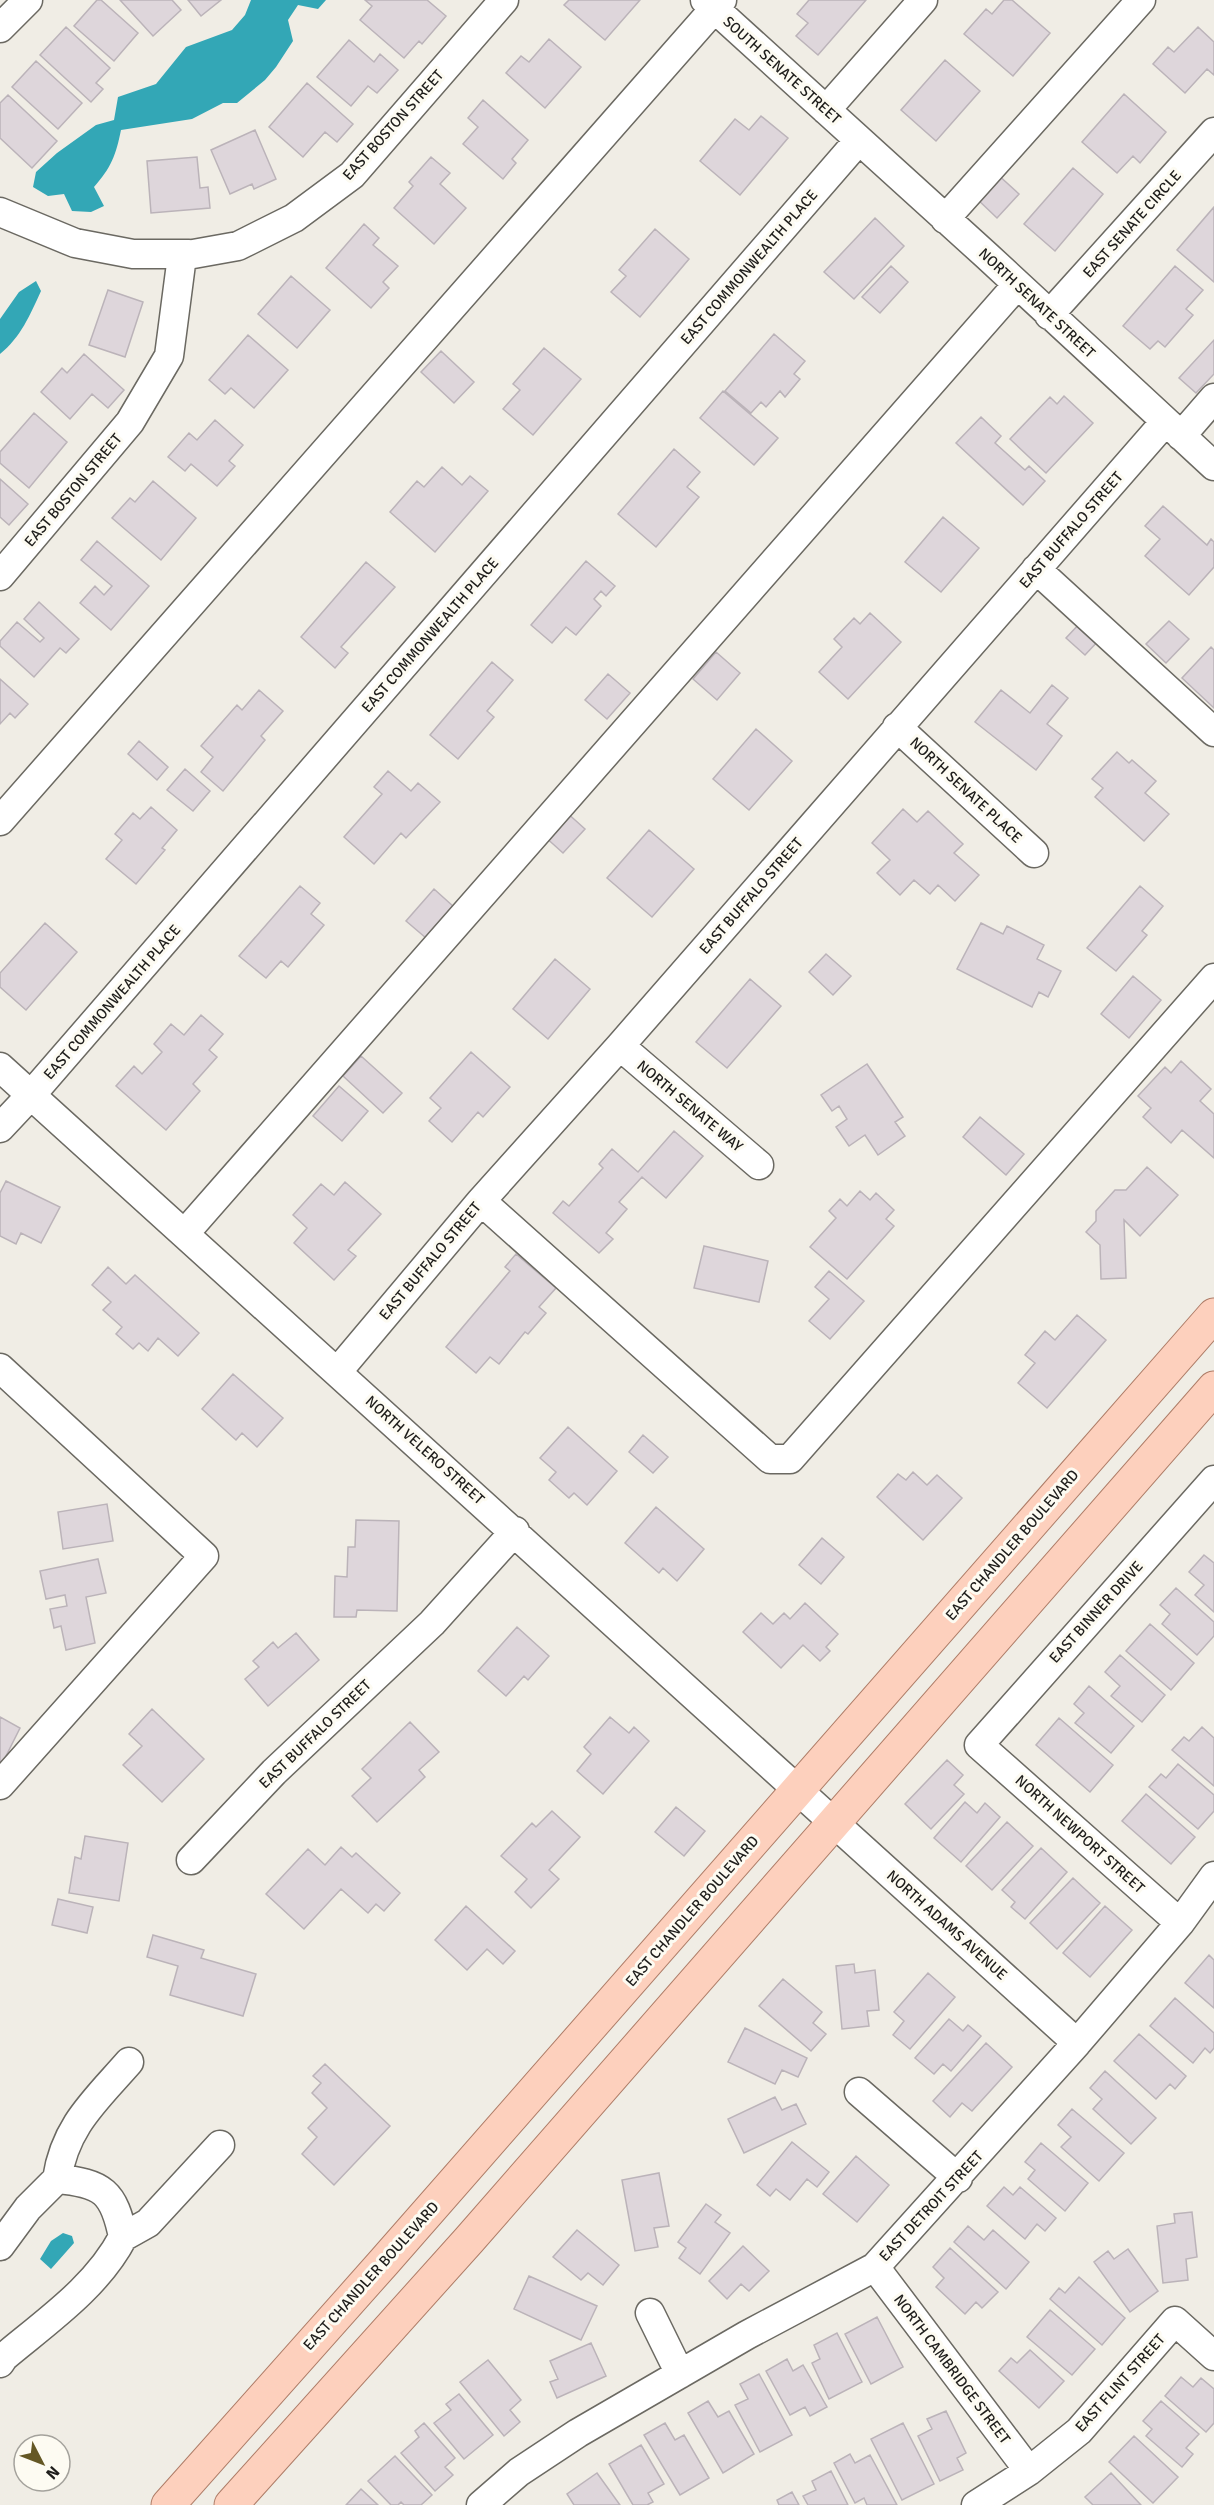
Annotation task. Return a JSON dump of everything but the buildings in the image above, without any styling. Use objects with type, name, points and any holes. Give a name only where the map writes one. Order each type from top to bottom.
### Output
[{"type":"main road","name":"EAST CHANDLER BOULEVARD","points":[[231,2505],[469,2240],[1214,1315]]},
{"type":"main road","name":"EAST CHANDLER BOULEVARD","points":[[168,2505],[384,2262],[1214,1388]]},
{"type":"street","points":[[0,28],[28,0]]},
{"type":"street","name":"EAST BOSTON STREET","points":[[0,576],[130,422],[164,365],[169,356],[182,256],[238,246],[294,218],[352,175],[504,0]]},
{"type":"street","points":[[826,110],[923,0]]},
{"type":"street","points":[[945,219],[1141,0]]},
{"type":"street","points":[[0,821],[714,3]]},
{"type":"street","name":"SOUTH SENATE STREET","points":[[714,3],[859,140]]},
{"type":"street","name":"EAST SENATE CIRCLE","points":[[1049,315],[1214,132]]},
{"type":"street","name":"NORTH SENATE STREET","points":[[859,140],[1214,466]]},
{"type":"street","name":"EAST COMMONWEALTH PLACE","points":[[0,1128],[859,140]]},
{"type":"street","points":[[0,212],[75,243],[133,254],[189,254]]},
{"type":"street","points":[[185,1233],[1017,285]]},
{"type":"street","name":"EAST BUFFALO STREET","points":[[338,1371],[481,1201],[620,1047],[1036,569],[1173,429],[1214,398]]},
{"type":"street","points":[[1036,569],[1214,732]]},
{"type":"street","name":"NORTH SENATE PLACE","points":[[897,727],[1034,853]]},
{"type":"street","points":[[481,1201],[770,1459],[790,1459],[1213,995]]},
{"type":"street","name":"NORTH SENATE WAY","points":[[620,1047],[759,1165]]},
{"type":"street","name":"NORTH VELERO STREET","points":[[0,1067],[817,1807]]},
{"type":"street","points":[[0,1368],[204,1556],[0,1785]]},
{"type":"street","name":"EAST BINNER DRIVE","points":[[979,1744],[1214,1480]]},
{"type":"street","name":"EAST BUFFALO STREET","points":[[191,1860],[274,1772],[432,1623],[514,1531]]},
{"type":"street","name":"NORTH NEWPORT STREET","points":[[979,1744],[1180,1923]]},
{"type":"street","name":"NORTH ADAMS AVENUE","points":[[817,1807],[1077,2043]]},
{"type":"street","name":"EAST DETROIT STREET","points":[[481,2505],[519,2472],[578,2433],[875,2267],[958,2178],[1077,2043],[1180,1923],[1214,1876]]},
{"type":"street","points":[[0,2246],[28,2208],[57,2179],[66,2143],[78,2120],[129,2062]]},
{"type":"street","points":[[859,2092],[958,2178]]},
{"type":"street","points":[[0,2363],[4,2356],[74,2299],[114,2253],[123,2236],[148,2223],[220,2145]]},
{"type":"street","points":[[57,2179],[82,2181],[99,2189],[114,2202],[123,2236]]},
{"type":"street","name":"NORTH CAMBRIDGE STREET","points":[[875,2267],[1029,2471]]},
{"type":"street","points":[[650,2313],[680,2374]]},
{"type":"street","name":"EAST FLINT STREET","points":[[976,2505],[1029,2471],[1079,2431],[1175,2321],[1214,2356]]},
{"type":"water","points":[[251,0],[326,0],[318,9],[298,5],[288,20],[293,41],[265,80],[237,103],[223,103],[192,119],[121,130],[112,161],[94,187],[104,206],[91,212],[72,211],[64,194],[48,196],[33,187],[36,172],[57,153],[96,125],[114,120],[118,97],[156,84],[186,47],[232,30],[245,15]]},
{"type":"water","points":[[36,281],[41,291],[33,309],[19,333],[0,354],[0,319],[19,292]]},
{"type":"water","points":[[63,2233],[72,2236],[74,2243],[51,2269],[40,2259],[51,2241]]}]
